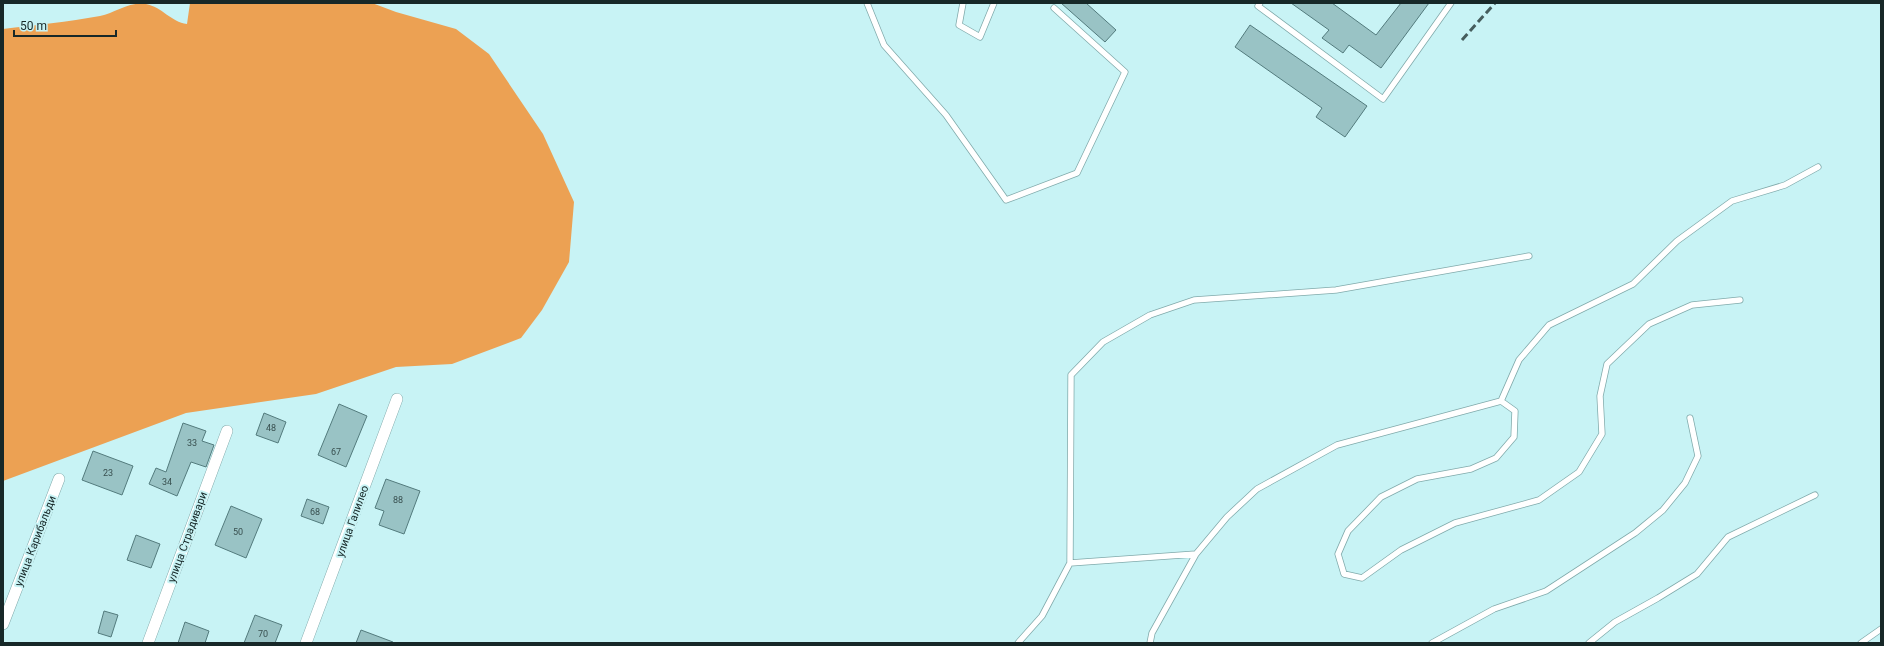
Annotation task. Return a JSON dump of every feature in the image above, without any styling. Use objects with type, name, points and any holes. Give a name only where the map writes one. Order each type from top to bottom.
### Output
[{"type":"street","name":"улица Галилео","points":[[306,643],[397,399]]},
{"type":"street","name":"улица Страдивари","points":[[148,643],[227,431]]},
{"type":"street","name":"улица Карибальди","points":[[3,624],[59,479]]},
{"type":"lane","points":[[867,3],[884,45],[946,115],[1006,200],[1077,173],[1126,72],[1054,8]]},
{"type":"lane","points":[[963,3],[959,25],[980,37],[994,3]]},
{"type":"lane","points":[[1260,3],[1258,6],[1383,99],[1451,3]]},
{"type":"lane","points":[[1501,401],[1519,360],[1549,325],[1633,284],[1677,241],[1732,201],[1785,185],[1818,167]]},
{"type":"lane","points":[[1018,643],[1042,616],[1070,563],[1071,375],[1103,342],[1150,314],[1194,300],[1336,290],[1528,256]]},
{"type":"lane","points":[[1501,401],[1515,411],[1514,437],[1496,458],[1471,469],[1416,479],[1381,497],[1348,531],[1338,554],[1344,574],[1362,578],[1400,550],[1455,523],[1539,500],[1579,472],[1602,434],[1600,396],[1607,364],[1649,324],[1692,305],[1740,300]]},
{"type":"lane","points":[[1150,643],[1152,633],[1196,554],[1226,516],[1256,490],[1337,446],[1501,401]]},
{"type":"lane","points":[[1432,643],[1494,609],[1546,591],[1635,534],[1663,510],[1685,483],[1698,456],[1690,418]]},
{"type":"lane","points":[[1589,643],[1615,622],[1697,574],[1728,538],[1816,495]]},
{"type":"lane","points":[[1070,563],[1196,554]]},
{"type":"lane","points":[[1861,643],[1881,629]]},
{"type":"shaded area","points":[[190,3],[372,3],[396,12],[456,29],[489,54],[543,134],[574,202],[569,262],[542,310],[521,338],[452,364],[396,367],[316,394],[186,413],[3,481],[3,29],[100,16],[134,4],[146,4],[152,6],[181,23],[187,24]]},
{"type":"building","points":[[1061,3],[1086,3],[1116,30],[1105,42]]},
{"type":"building","points":[[1291,3],[1332,3],[1376,35],[1401,3],[1429,3],[1381,68],[1349,45],[1343,53],[1322,38],[1329,30]]},
{"type":"building","points":[[1250,25],[1367,106],[1345,137],[1316,117],[1322,108],[1235,47]]},
{"type":"building","points":[[339,404],[367,416],[346,467],[318,455]]},
{"type":"building","points":[[264,413],[286,422],[278,443],[256,435]]},
{"type":"building","points":[[183,423],[206,431],[202,441],[214,445],[206,467],[191,462],[177,496],[149,484],[156,468],[166,472]]},
{"type":"building","points":[[93,451],[133,466],[122,495],[82,480]]},
{"type":"building","points":[[386,479],[420,491],[404,534],[379,525],[384,511],[375,508]]},
{"type":"building","points":[[307,499],[329,507],[323,524],[301,516]]},
{"type":"building","points":[[231,506],[262,519],[246,558],[215,545]]},
{"type":"building","points":[[136,535],[160,544],[151,568],[127,560]]},
{"type":"building","points":[[104,611],[118,615],[111,637],[98,633]]},
{"type":"building","points":[[255,615],[282,625],[275,643],[244,643]]},
{"type":"building","points":[[185,622],[209,631],[205,643],[178,643]]},
{"type":"building","points":[[361,630],[393,642],[393,643],[356,643]]},
{"type":"railway","points":[[1462,40],[1495,3]]}]
